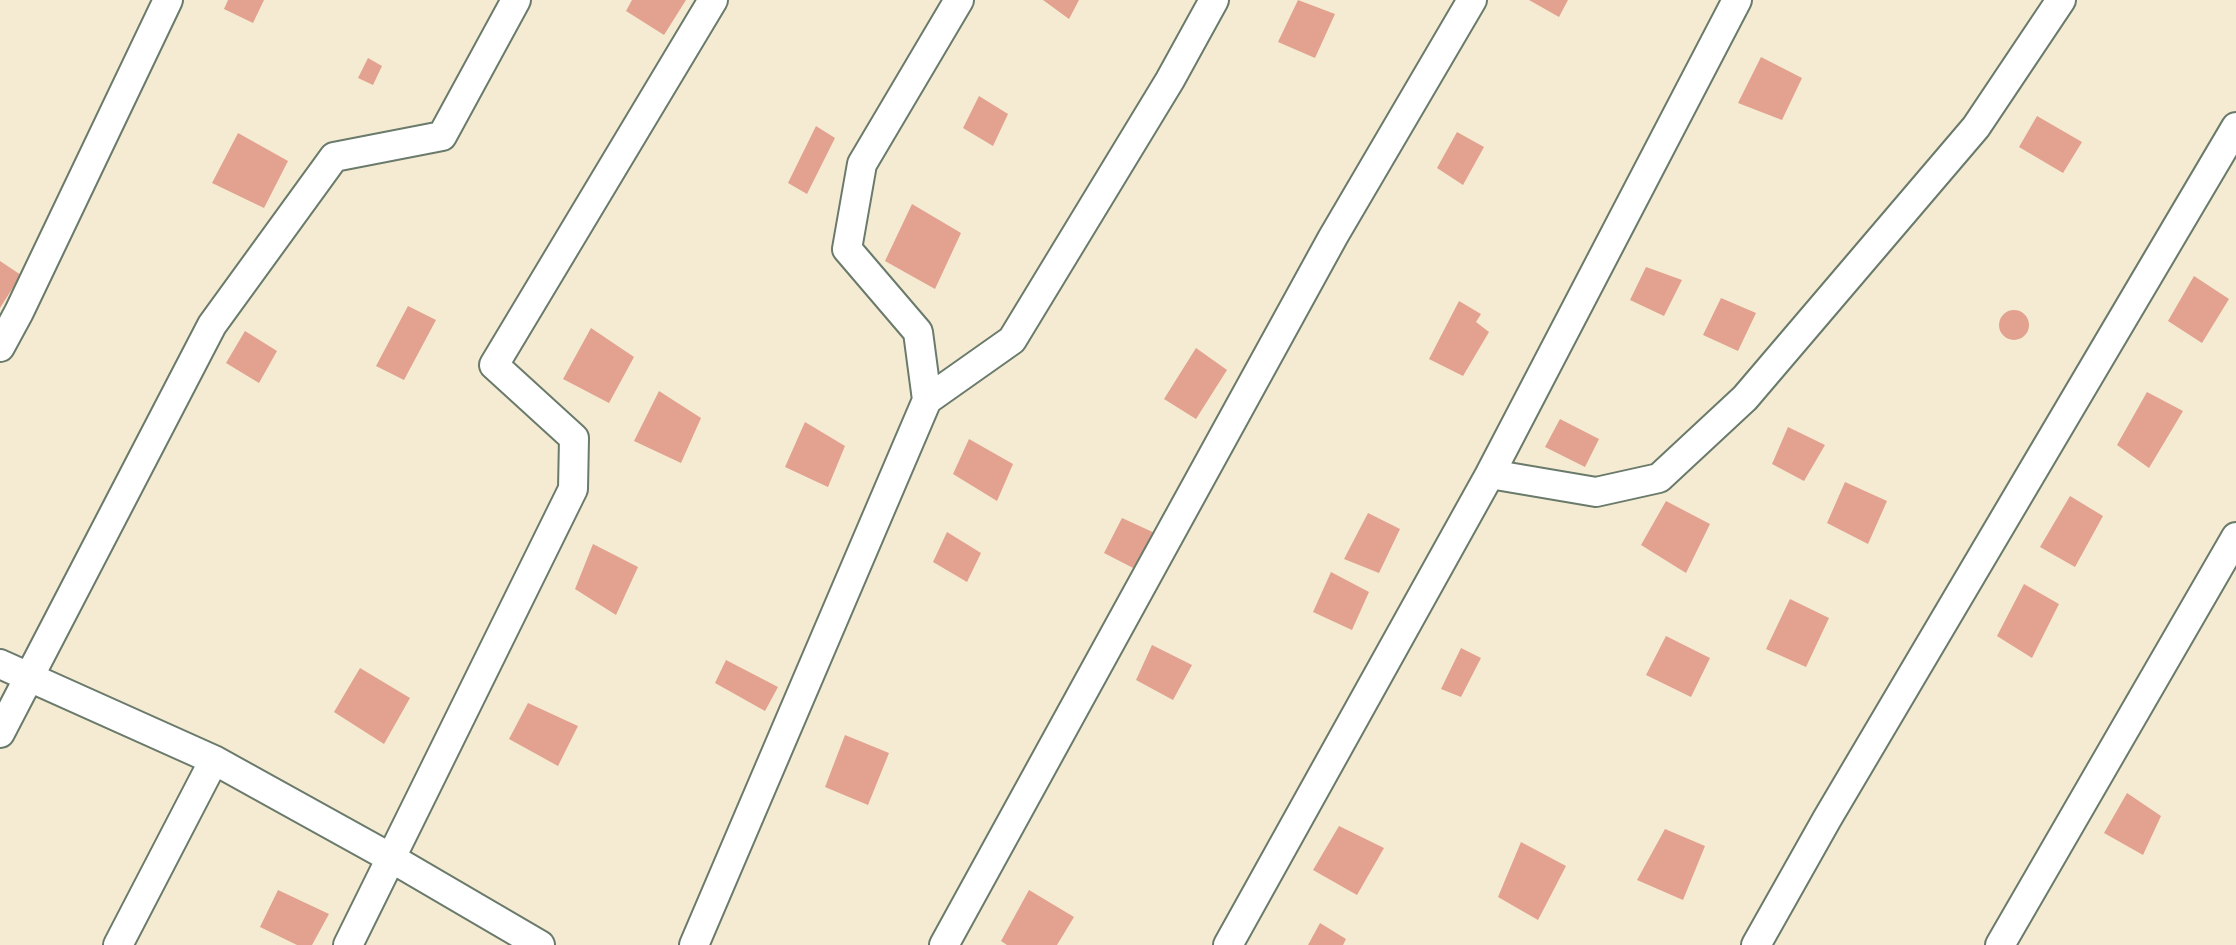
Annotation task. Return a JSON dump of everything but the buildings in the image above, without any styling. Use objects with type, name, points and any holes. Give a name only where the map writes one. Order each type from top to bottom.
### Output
[{"type":"street","points":[[0,347],[168,0]]},
{"type":"street","points":[[0,733],[212,326],[334,157],[442,136],[516,0]]},
{"type":"street","points":[[348,945],[573,489],[574,438],[494,365],[713,0]]},
{"type":"street","points":[[694,945],[927,400],[918,332],[847,249],[862,164],[959,0]]},
{"type":"street","points":[[927,400],[1012,340],[1170,80],[1214,0]]},
{"type":"street","points":[[944,945],[1333,237],[1472,0]]},
{"type":"street","points":[[1228,945],[1490,474],[1737,0]]},
{"type":"street","points":[[1490,474],[1596,492],[1659,478],[1745,398],[1976,127],[2061,0]]},
{"type":"street","points":[[1756,945],[1827,819],[2236,127]]},
{"type":"street","points":[[2000,945],[2236,537]]},
{"type":"street","points":[[0,664],[214,760],[391,858],[540,945]]},
{"type":"street","points":[[118,945],[214,760]]}]
